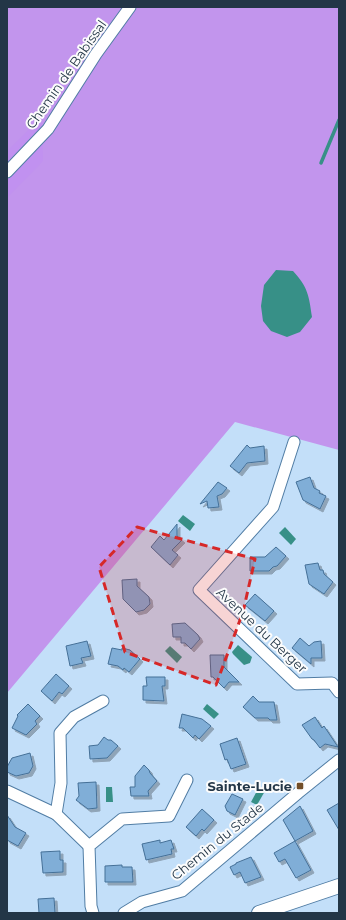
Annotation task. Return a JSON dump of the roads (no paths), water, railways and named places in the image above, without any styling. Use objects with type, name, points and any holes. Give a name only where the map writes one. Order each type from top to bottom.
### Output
[{"type":"street","name":"Chemin de Babissal","points":[[7,172],[48,128],[96,54],[130,7]]},
{"type":"street","name":"Avenue du Berger","points":[[294,442],[273,507],[200,590],[298,684],[336,680],[339,692]]},
{"type":"street","points":[[56,814],[61,783],[60,733],[74,717],[103,701]]},
{"type":"street","name":"Chemin du Stade","points":[[124,913],[142,902],[182,891],[274,812],[339,760]]},
{"type":"street","points":[[89,846],[122,819],[169,816],[187,780]]},
{"type":"street","points":[[7,791],[56,814],[89,846],[90,906],[93,913]]},
{"type":"street","points":[[259,913],[339,886]]},
{"type":"waterway","points":[[321,163],[339,120]]},
{"type":"place","name":"Sainte-Lucie","points":[[300,786]]}]
